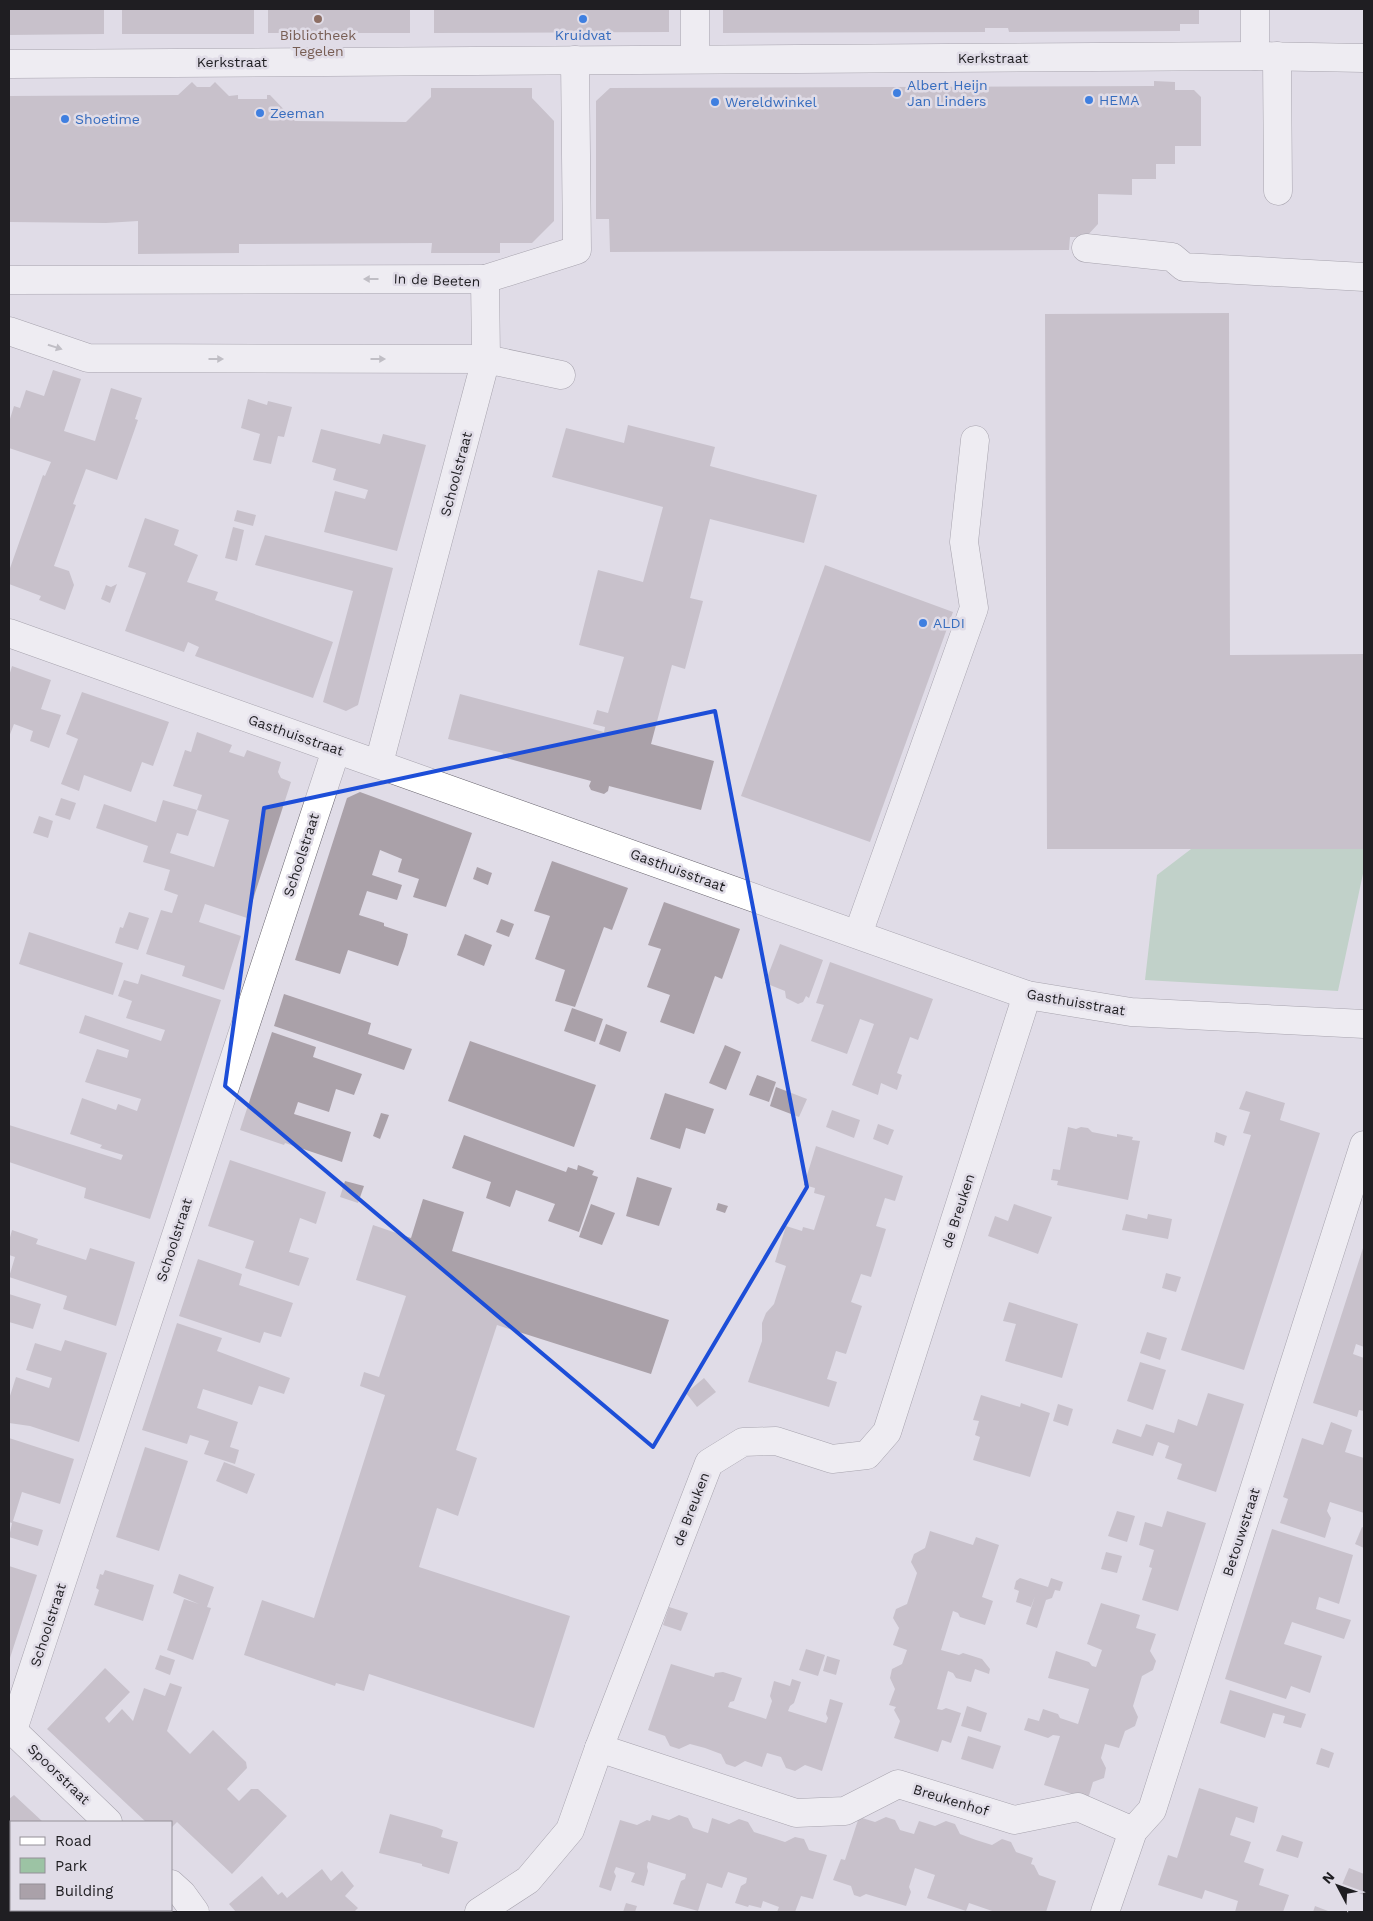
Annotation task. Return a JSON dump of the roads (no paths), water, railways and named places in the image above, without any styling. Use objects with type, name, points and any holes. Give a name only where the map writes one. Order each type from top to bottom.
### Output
[{"type":"street","points":[[694,9],[695,59]]},
{"type":"street","points":[[1255,9],[1266,56],[1278,191]]},
{"type":"street","name":"Kerkstraat","points":[[9,64],[1266,56],[1364,58]]},
{"type":"street","points":[[486,279],[577,250],[575,60]]},
{"type":"street","points":[[1086,248],[1172,257],[1184,267],[1364,277]]},
{"type":"street","name":"In de Beeten","points":[[9,280],[486,279],[486,359]]},
{"type":"street","points":[[9,331],[88,358],[486,359],[561,375]]},
{"type":"street","name":"Schoolstraat","points":[[379,764],[486,359]]},
{"type":"street","points":[[858,934],[974,608],[964,542],[975,440]]},
{"type":"street","name":"Gasthuisstraat","points":[[9,633],[1027,995],[1131,1012],[1364,1024]]},
{"type":"street","name":"Schoolstraat","points":[[11,1729],[336,750]]},
{"type":"street","name":"de Breuken","points":[[479,1912],[528,1880],[570,1830],[599,1748],[709,1463],[743,1442],[776,1441],[832,1459],[867,1455],[887,1432],[1027,995]]},
{"type":"street","name":"Betouwstraat","points":[[1106,1912],[1133,1831],[1152,1810],[1364,1145]]},
{"type":"street","name":"Spoorstraat","points":[[11,1729],[107,1821]]},
{"type":"street","name":"Breukenhof","points":[[599,1748],[796,1813],[845,1811],[898,1784],[1014,1820],[1078,1807],[1133,1831]]},
{"type":"street","points":[[172,1885],[182,1894],[195,1912]]},
{"type":"place","name":"Bibliotheek Tegelen","points":[[318,19]]},
{"type":"place","name":"Kruidvat","points":[[583,19]]},
{"type":"place","name":"Albert Heijn Jan Linders","points":[[897,93]]},
{"type":"place","name":"HEMA","points":[[1089,100]]},
{"type":"place","name":"Wereldwinkel","points":[[715,102]]},
{"type":"place","name":"Zeeman","points":[[260,113]]},
{"type":"place","name":"Shoetime","points":[[65,119]]},
{"type":"place","name":"ALDI","points":[[923,623]]}]
